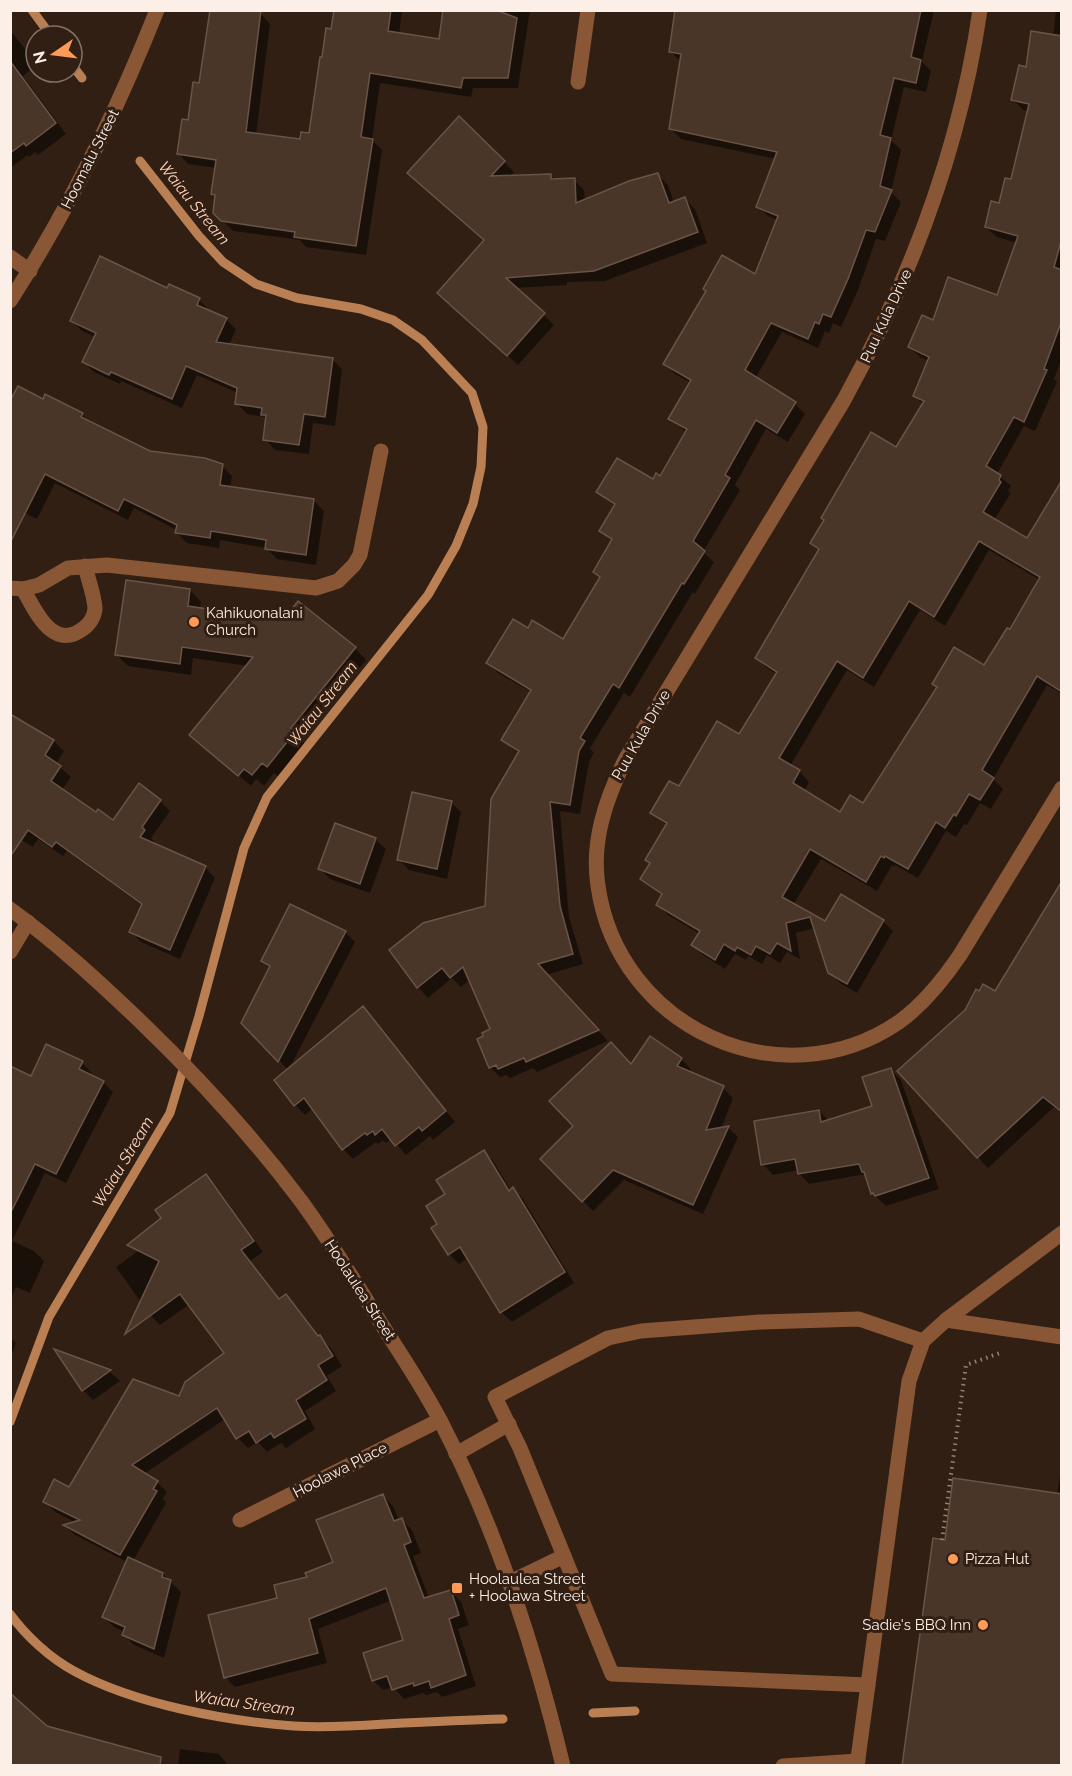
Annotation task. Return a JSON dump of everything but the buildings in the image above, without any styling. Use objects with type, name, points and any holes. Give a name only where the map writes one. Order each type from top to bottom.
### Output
[{"type":"street","name":"Hoomalu Street","points":[[10,301],[69,203],[115,111],[157,10]]},
{"type":"street","points":[[578,82],[588,10]]},
{"type":"street","name":"Puu Kula Drive","points":[[980,10],[974,50],[944,173],[900,288],[872,350],[844,400],[625,760],[610,790],[601,820],[597,851],[597,884],[603,916],[615,944],[631,970],[651,995],[674,1016],[700,1033],[757,1053],[787,1056],[817,1054],[846,1048],[874,1037],[900,1021],[923,1002],[943,980],[1062,788]]},
{"type":"street","points":[[10,257],[30,271]]},
{"type":"street","points":[[85,566],[95,610],[89,624],[77,633],[62,635],[50,631],[17,589],[39,585],[68,568],[85,566],[130,567],[316,588],[327,586],[346,574],[360,555],[381,451]]},
{"type":"street","name":"Hoolaulea Street","points":[[10,909],[81,964],[171,1051],[214,1097],[300,1200],[349,1271],[440,1420],[456,1454],[510,1582],[534,1656],[563,1766]]},
{"type":"street","points":[[10,952],[28,922]]},
{"type":"street","points":[[783,1766],[857,1763],[909,1381],[923,1341],[946,1320],[1062,1233]]},
{"type":"street","points":[[868,1685],[612,1674],[509,1424],[495,1397],[608,1338],[641,1331],[760,1322],[859,1319],[923,1341]]},
{"type":"street","points":[[946,1320],[1062,1337]]},
{"type":"street","name":"Hoolawa Place","points":[[240,1520],[440,1420]]},
{"type":"street","points":[[456,1454],[509,1424]]},
{"type":"street","points":[[510,1582],[564,1556]]},
{"type":"path","points":[[942,1540],[966,1365],[1003,1353]]},
{"type":"waterway","name":"Waiau Stream","points":[[32,10],[42,24]]},
{"type":"waterway","name":"Waiau Stream","points":[[10,1422],[49,1317],[170,1113],[199,1016],[244,848],[267,797],[428,595],[456,546],[473,504],[481,467],[483,427],[472,393],[422,340],[393,320],[361,309],[297,298],[256,284],[223,262],[199,236],[140,161]]},
{"type":"waterway","name":"Waiau Stream","points":[[10,1614],[39,1646],[74,1671],[124,1693],[181,1709],[239,1720],[305,1727],[503,1719]]},
{"type":"waterway","name":"Waiau Stream","points":[[593,1713],[635,1711]]},
{"type":"place","name":"Kahikuonalani Church","points":[[194,622]]},
{"type":"place","name":"Pizza Hut","points":[[953,1559]]},
{"type":"place","name":"Hoolaulea Street + Hoolawa Street","points":[[457,1588]]},
{"type":"place","name":"Sadie's BBQ Inn","points":[[983,1625]]}]
